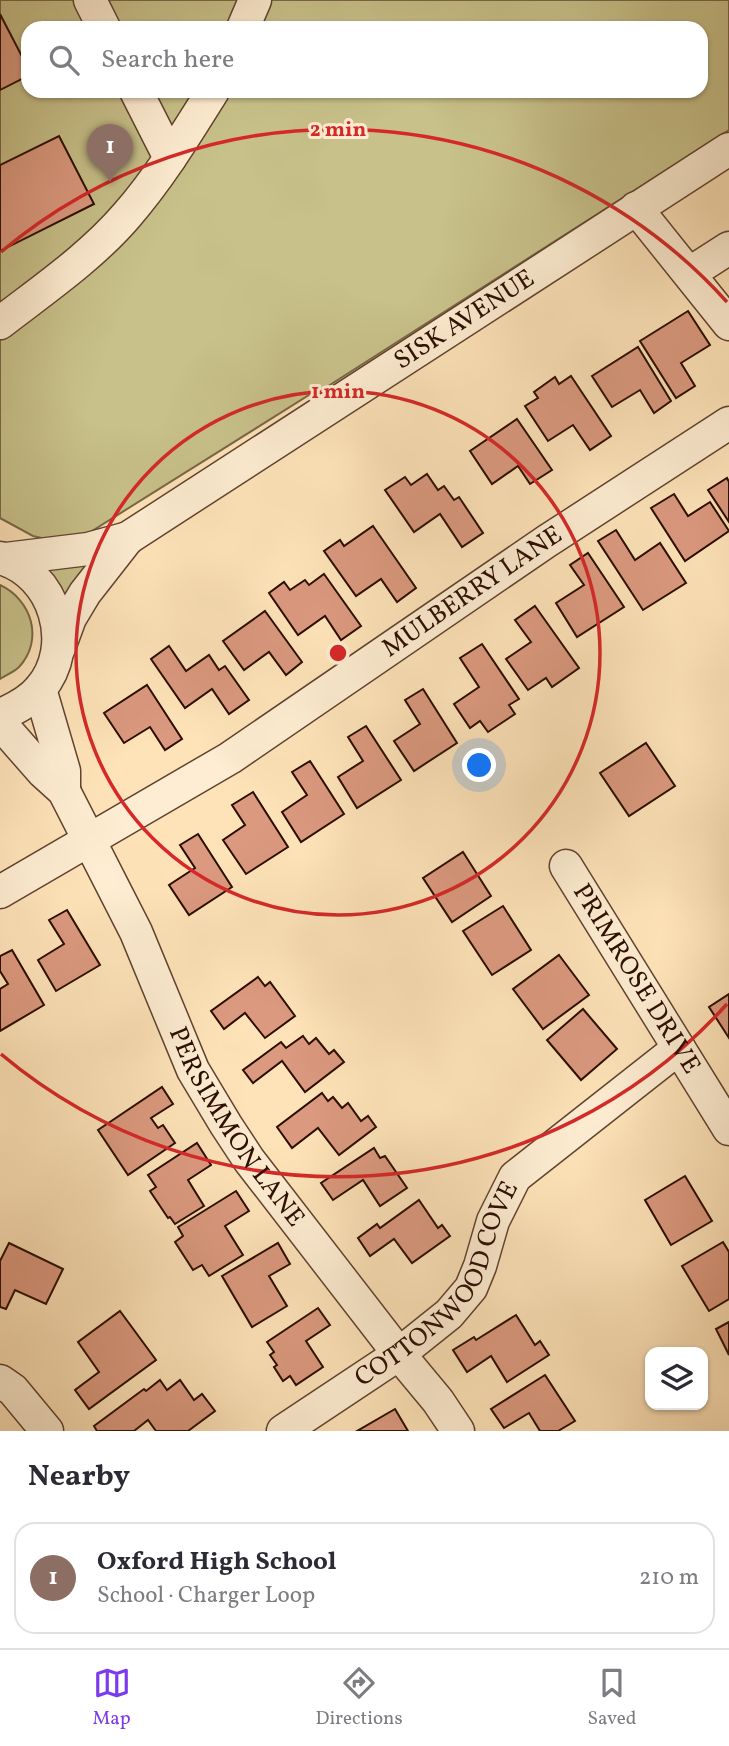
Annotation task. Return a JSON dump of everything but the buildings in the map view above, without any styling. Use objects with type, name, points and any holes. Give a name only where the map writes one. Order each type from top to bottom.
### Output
[{"type":"street","points":[[90,0],[100,21]]},
{"type":"street","points":[[246,21],[255,0]]},
{"type":"street","points":[[140,98],[170,158]]},
{"type":"street","points":[[0,323],[70,269],[126,216],[170,158],[209,98]]},
{"type":"street","name":"SISK AVENUE","points":[[3,559],[88,549],[128,538],[729,149]]},
{"type":"street","points":[[636,208],[729,324]]},
{"type":"street","points":[[690,273],[729,248]]},
{"type":"street","name":"MULBERRY LANE","points":[[0,892],[230,758],[557,534],[729,423]]},
{"type":"street","name":"SISK AVENUE","points":[[0,715],[20,707],[40,689],[52,670],[70,618],[85,593],[128,538]]},
{"type":"street","name":"SISK AVENUE","points":[[3,559],[30,573],[48,595],[58,621],[58,650]]},
{"type":"street","name":"PERSIMMON LANE","points":[[40,689],[64,771],[64,791]]},
{"type":"street","name":"PERSIMMON LANE","points":[[0,723],[43,772],[64,791],[136,932],[193,1070],[221,1117],[249,1160],[438,1401],[458,1431]]},
{"type":"street","name":"PRIMROSE DRIVE","points":[[566,866],[729,1129]]},
{"type":"street","name":"COTTONWOOD COVE","points":[[283,1431],[399,1354],[449,1314],[471,1288],[493,1221],[514,1177],[679,1048]]},
{"type":"street","points":[[0,1381],[13,1390],[47,1431]]},
{"type":"shaded area","points":[[0,0],[729,0],[729,130],[311,397],[309,395],[84,536],[54,541],[33,536],[0,518]]},
{"type":"shaded area","points":[[99,556],[63,626],[33,565]]},
{"type":"shaded area","points":[[0,585],[20,600],[27,610],[32,633],[27,656],[17,669],[0,679]]},
{"type":"place","name":"Oxford High School","points":[[110,182]]}]
